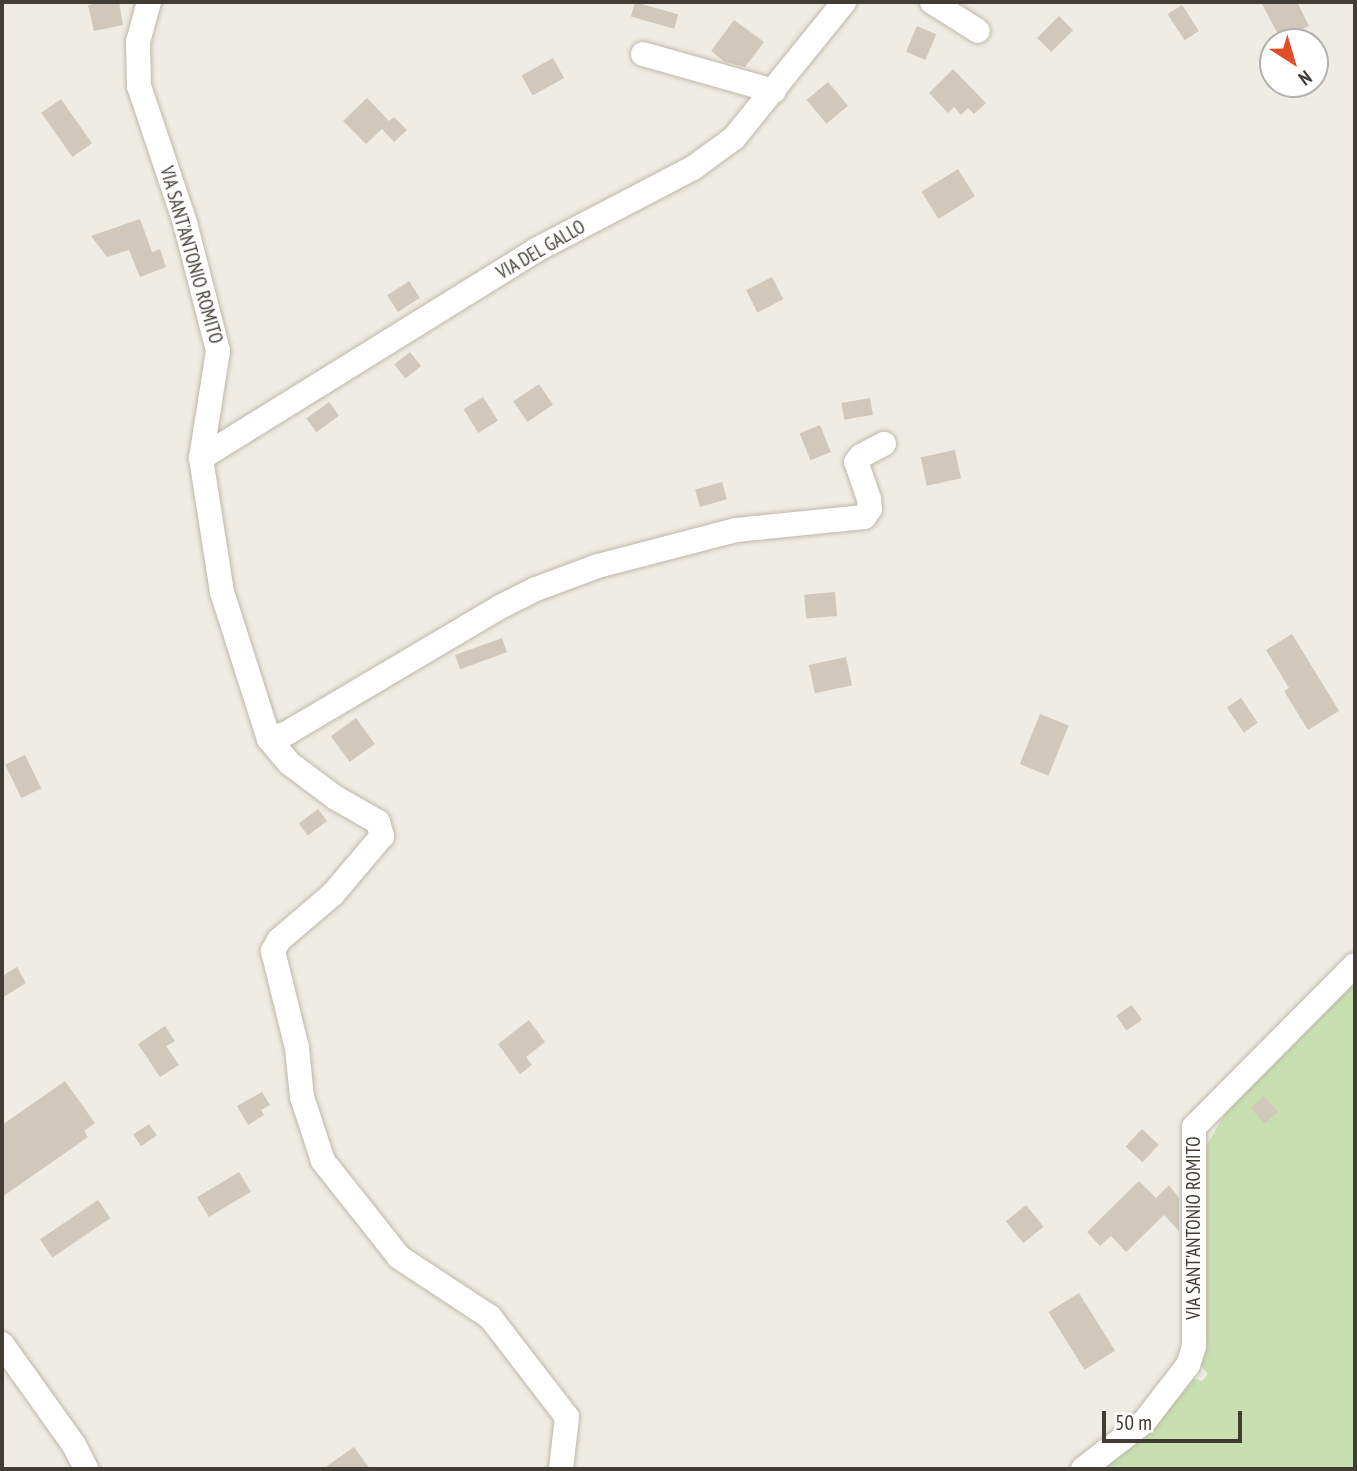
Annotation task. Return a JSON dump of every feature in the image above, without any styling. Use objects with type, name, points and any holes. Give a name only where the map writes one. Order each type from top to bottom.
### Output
[{"type":"street","name":"VIA SANT'ANTONIO ROMITO","points":[[149,2],[138,42],[139,86],[185,223],[218,351],[201,458],[222,592],[269,739],[289,763],[336,798],[378,822],[382,836],[333,894],[279,940],[272,951],[297,1048],[302,1097],[323,1161],[399,1257],[490,1317],[567,1417],[561,1469]]},
{"type":"street","name":"VIA DEL GALLO","points":[[201,458],[536,250],[693,167],[734,138],[844,2]]},
{"type":"street","points":[[932,2],[978,31]]},
{"type":"street","points":[[643,54],[774,91]]},
{"type":"street","points":[[269,739],[288,733],[500,607],[536,589],[598,566],[736,530],[864,517],[870,509],[869,499],[856,462],[861,456],[884,444]]},
{"type":"street","name":"VIA SANT'ANTONIO ROMITO","points":[[1083,1469],[1144,1422],[1188,1364],[1194,1346],[1194,1127],[1355,965]]},
{"type":"street","points":[[2,1343],[74,1445],[86,1469]]},
{"type":"green space","points":[[1355,976],[1355,1469],[1096,1469],[1193,1378],[1202,1381],[1208,1374],[1197,1361],[1202,1153],[1238,1092]]},
{"type":"building","points":[[119,2],[123,25],[94,31],[88,5]]},
{"type":"building","points":[[635,2],[678,14],[674,29],[631,16]]},
{"type":"building","points":[[1261,2],[1297,2],[1309,26],[1305,28],[1275,28]]},
{"type":"building","points":[[1182,5],[1199,31],[1185,40],[1168,14]]},
{"type":"building","points":[[1059,16],[1073,30],[1051,52],[1037,38]]},
{"type":"building","points":[[734,20],[764,42],[745,67],[725,62],[711,51]]},
{"type":"building","points":[[917,26],[936,34],[925,60],[906,52]]},
{"type":"building","points":[[553,58],[564,78],[533,96],[522,75]]},
{"type":"building","points":[[953,69],[986,103],[974,114],[968,108],[961,115],[954,107],[948,113],[929,93]]},
{"type":"building","points":[[828,82],[848,106],[826,124],[807,100]]},
{"type":"building","points":[[367,98],[389,121],[394,117],[407,130],[394,142],[382,129],[366,144],[343,121]]},
{"type":"building","points":[[61,99],[92,143],[72,157],[41,113]]},
{"type":"building","points":[[958,169],[975,196],[938,219],[922,192]]},
{"type":"building","points":[[140,219],[152,252],[160,249],[166,267],[140,277],[129,250],[107,257],[91,236]]},
{"type":"building","points":[[772,277],[783,299],[758,312],[746,290]]},
{"type":"building","points":[[409,281],[420,298],[398,312],[387,295]]},
{"type":"building","points":[[410,352],[421,366],[405,378],[394,364]]},
{"type":"building","points":[[539,384],[553,405],[527,422],[513,401]]},
{"type":"building","points":[[483,397],[498,421],[478,433],[463,409]]},
{"type":"building","points":[[870,398],[873,415],[844,420],[841,403]]},
{"type":"building","points":[[329,402],[339,416],[316,432],[306,418]]},
{"type":"building","points":[[820,425],[831,452],[810,460],[800,433]]},
{"type":"building","points":[[955,450],[961,478],[927,486],[921,457]]},
{"type":"building","points":[[722,482],[727,499],[700,507],[695,490]]},
{"type":"building","points":[[835,592],[837,616],[806,619],[804,595]]},
{"type":"building","points":[[1292,634],[1339,711],[1308,730],[1284,691],[1289,688],[1266,650]]},
{"type":"building","points":[[502,638],[507,652],[460,669],[455,655]]},
{"type":"building","points":[[846,657],[852,685],[815,693],[809,665]]},
{"type":"building","points":[[1241,698],[1258,723],[1244,732],[1227,708]]},
{"type":"building","points":[[1040,714],[1069,726],[1049,776],[1020,764]]},
{"type":"building","points":[[356,718],[375,744],[350,762],[331,736]]},
{"type":"building","points":[[25,755],[41,788],[21,798],[5,765]]},
{"type":"building","points":[[318,809],[327,821],[308,835],[299,823]]},
{"type":"building","points":[[17,967],[26,983],[2,998],[2,976]]},
{"type":"building","points":[[1132,1005],[1142,1020],[1126,1031],[1116,1016]]},
{"type":"building","points":[[529,1020],[545,1042],[526,1057],[532,1065],[520,1074],[498,1044]]},
{"type":"building","points":[[165,1026],[175,1041],[166,1046],[179,1065],[160,1077],[138,1044]]},
{"type":"building","points":[[65,1081],[95,1123],[84,1131],[88,1137],[2,1197],[2,1125]]},
{"type":"building","points":[[262,1092],[270,1105],[261,1110],[264,1115],[248,1125],[237,1106]]},
{"type":"building","points":[[1264,1096],[1278,1112],[1264,1124],[1250,1108]]},
{"type":"building","points":[[149,1124],[157,1136],[141,1146],[133,1135]]},
{"type":"building","points":[[1142,1129],[1159,1145],[1142,1162],[1126,1147]]},
{"type":"building","points":[[239,1172],[251,1192],[209,1217],[197,1197]]},
{"type":"building","points":[[1139,1181],[1156,1198],[1169,1185],[1179,1198],[1179,1231],[1164,1215],[1126,1252],[1111,1236],[1100,1246],[1087,1232]]},
{"type":"building","points":[[98,1200],[110,1218],[52,1257],[40,1239]]},
{"type":"building","points":[[1026,1205],[1044,1227],[1023,1243],[1006,1221]]},
{"type":"building","points":[[1079,1293],[1115,1351],[1085,1370],[1048,1312]]},
{"type":"building","points":[[354,1447],[370,1469],[323,1469]]}]
